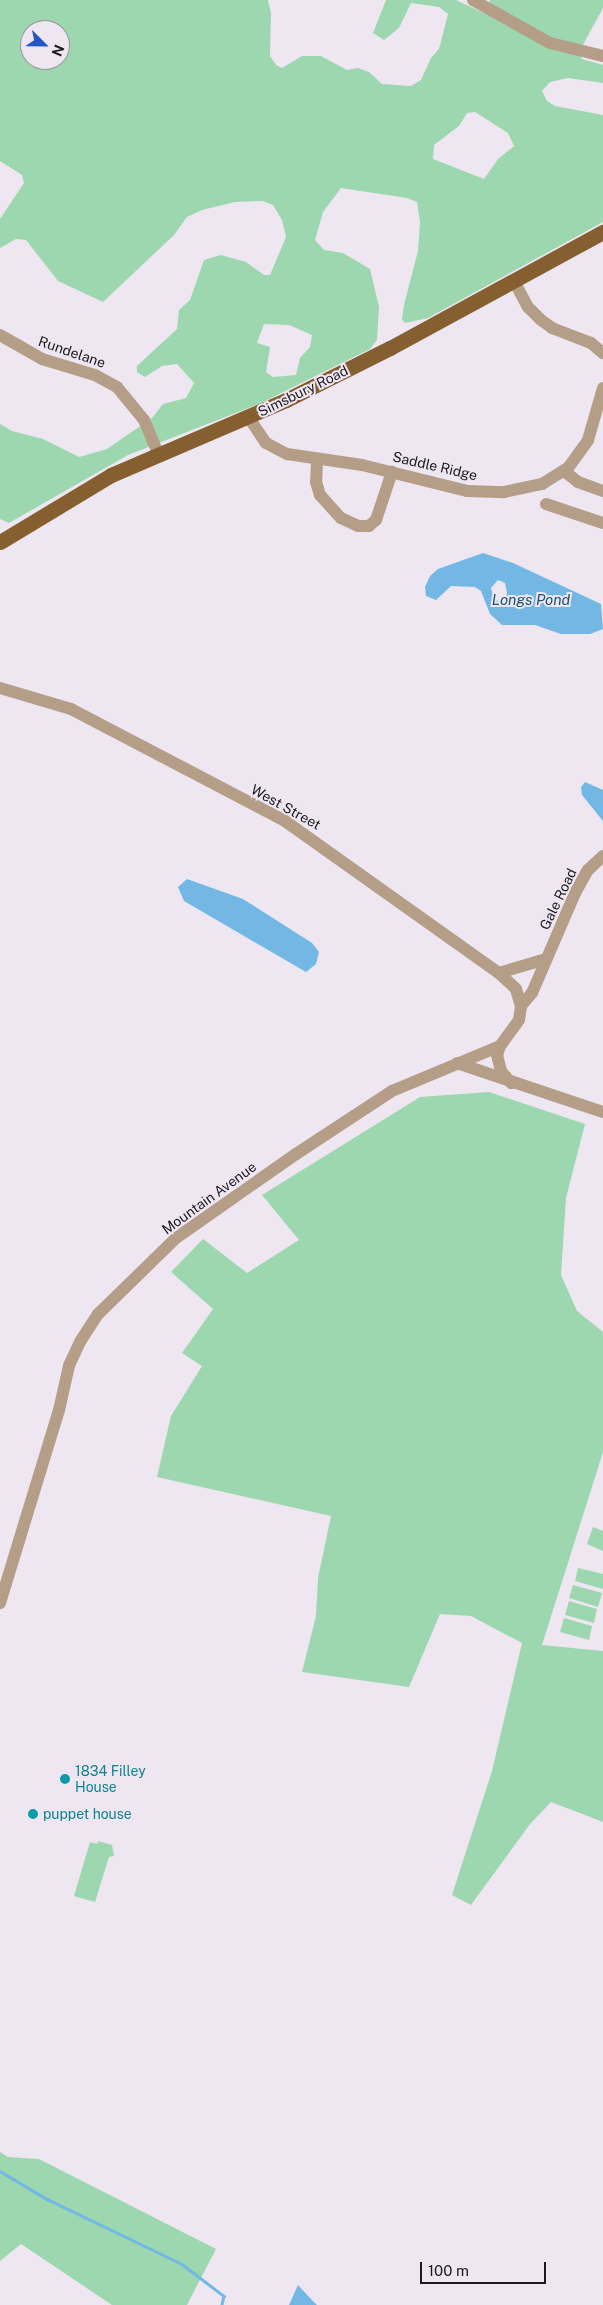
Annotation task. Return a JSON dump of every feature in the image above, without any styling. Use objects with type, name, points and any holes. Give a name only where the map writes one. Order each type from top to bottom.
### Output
[{"type":"main road","name":"Simsbury Road","points":[[0,542],[103,480],[249,418],[390,348],[603,232]]},
{"type":"street","points":[[474,0],[550,43],[603,56]]},
{"type":"street","points":[[514,281],[528,307],[541,320],[552,328],[587,341],[603,353]]},
{"type":"street","name":"Rundelane","points":[[0,335],[42,359],[95,375],[117,387],[144,420],[159,455]]},
{"type":"street","name":"Saddle Ridge","points":[[249,418],[270,446],[287,454],[392,472],[462,490],[488,493],[525,489],[564,471],[588,440],[603,388]]},
{"type":"street","points":[[317,459],[316,482],[320,495],[341,518],[358,526],[369,526],[376,520],[392,472]]},
{"type":"street","points":[[564,471],[578,482],[603,492]]},
{"type":"street","points":[[546,504],[603,523]]},
{"type":"street","name":"West Street","points":[[0,688],[78,713],[285,821],[499,973],[516,989],[521,1006]]},
{"type":"street","name":"Gale Road","points":[[521,1006],[532,993],[575,893],[588,870],[603,856]]},
{"type":"street","points":[[499,973],[546,959]]},
{"type":"street","points":[[511,1083],[501,1071],[497,1055],[500,1046],[520,1020],[521,1006]]},
{"type":"street","name":"Mountain Avenue","points":[[0,1603],[59,1410],[69,1366],[80,1342],[98,1314],[176,1238],[296,1154],[392,1091],[500,1046]]},
{"type":"street","points":[[457,1063],[511,1083],[603,1112]]},
{"type":"green space","points":[[0,0],[268,0],[271,13],[270,56],[276,65],[282,68],[302,56],[321,56],[347,70],[358,68],[369,72],[382,84],[411,86],[421,80],[431,58],[439,49],[448,14],[439,7],[411,3],[399,28],[384,40],[373,33],[386,0],[456,0],[484,13],[490,0],[603,0],[603,8],[579,52],[582,59],[603,65],[603,83],[568,78],[550,82],[542,91],[547,101],[555,106],[603,115],[603,222],[428,318],[405,323],[402,319],[404,305],[418,251],[420,222],[417,202],[407,198],[341,188],[323,212],[315,240],[324,250],[343,253],[370,269],[379,307],[377,340],[370,349],[261,403],[128,455],[9,523],[0,519],[0,424],[12,431],[43,439],[79,457],[107,449],[152,418],[163,404],[186,398],[194,383],[177,364],[162,366],[145,377],[137,372],[137,366],[177,329],[179,310],[190,300],[204,260],[221,255],[246,262],[264,275],[270,275],[286,237],[282,220],[273,205],[263,201],[235,202],[202,210],[187,217],[174,235],[103,302],[58,281],[26,240],[16,239],[0,248],[0,219],[24,183],[22,175],[0,161]],"holes":[[[475,112],[508,133],[514,146],[498,159],[484,179],[433,159],[434,145],[459,126],[467,113]],[[264,324],[289,325],[312,335],[310,347],[300,358],[296,375],[273,377],[266,372],[270,347],[257,343]]]},
{"type":"green space","points":[[489,1092],[585,1124],[566,1198],[561,1275],[577,1311],[603,1332],[603,1452],[542,1645],[603,1651],[603,1822],[551,1802],[530,1824],[471,1905],[452,1895],[492,1771],[522,1643],[471,1616],[440,1614],[409,1687],[302,1672],[316,1616],[318,1578],[331,1516],[157,1477],[171,1416],[202,1366],[182,1353],[213,1309],[171,1272],[203,1239],[247,1273],[299,1240],[262,1195],[420,1097]]},
{"type":"green space","points":[[593,1527],[603,1531],[603,1551],[587,1544]]},
{"type":"green space","points":[[578,1568],[603,1574],[603,1589],[575,1581]]},
{"type":"green space","points":[[573,1585],[602,1593],[598,1607],[569,1598]]},
{"type":"green space","points":[[569,1601],[597,1609],[594,1623],[565,1615]]},
{"type":"green space","points":[[564,1618],[592,1626],[589,1640],[560,1632]]},
{"type":"green space","points":[[98,1841],[112,1845],[114,1856],[109,1857],[95,1902],[74,1896],[90,1842],[97,1844]]},
{"type":"green space","points":[[0,2152],[8,2157],[39,2159],[216,2249],[187,2305],[112,2305],[21,2244],[0,2261]]},
{"type":"water","name":"Longs Pond","points":[[483,553],[513,563],[601,604],[603,629],[590,634],[561,634],[535,625],[502,625],[490,614],[481,591],[475,587],[451,586],[436,600],[426,596],[425,587],[430,576],[438,569]],"holes":[[[498,580],[505,583],[507,593],[505,600],[500,602],[494,599],[491,588]]]},
{"type":"water","points":[[585,782],[603,790],[603,821],[582,795],[581,787]]},
{"type":"water","points":[[187,879],[243,899],[312,943],[319,952],[316,964],[306,972],[184,901],[178,887]]},
{"type":"water","points":[[298,2285],[310,2298],[317,2305],[289,2305]]},
{"type":"waterway","points":[[0,2171],[47,2199],[182,2264],[224,2296],[222,2305]]},
{"type":"place","name":"1834 Filley House","points":[[65,1779]]},
{"type":"place","name":"puppet house","points":[[33,1814]]}]
